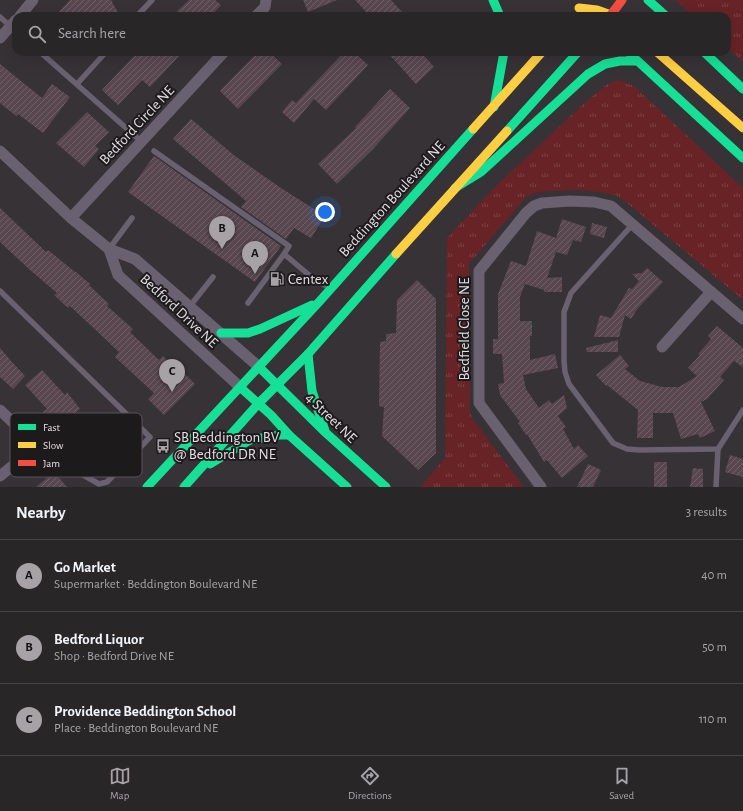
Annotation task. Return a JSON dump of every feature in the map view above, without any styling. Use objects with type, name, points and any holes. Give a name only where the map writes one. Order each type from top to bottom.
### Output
[{"type":"main road","points":[[494,0],[498,12]]},
{"type":"main road","points":[[570,0],[584,12]]},
{"type":"main road","points":[[576,12],[585,0]]},
{"type":"main road","points":[[614,12],[622,0]]},
{"type":"main road","points":[[648,0],[662,12]]},
{"type":"main road","points":[[579,8],[603,12]]},
{"type":"main road","points":[[494,107],[503,56]]},
{"type":"main road","name":"Beddington Boulevard NE","points":[[147,487],[241,388],[331,289],[539,56]]},
{"type":"main road","points":[[184,487],[258,404],[308,354],[574,56]]},
{"type":"main road","points":[[632,56],[743,158]]},
{"type":"main road","points":[[662,56],[743,128]]},
{"type":"main road","points":[[708,56],[743,89]]},
{"type":"main road","points":[[455,188],[481,172],[588,74],[605,64],[620,61],[637,61]]},
{"type":"main road","points":[[221,332],[242,333],[254,331],[319,302]]},
{"type":"main road","points":[[308,354],[312,391],[326,433]]},
{"type":"main road","name":"4 Street NE","points":[[259,367],[326,433],[386,487]]},
{"type":"main road","points":[[241,388],[289,435],[347,487]]},
{"type":"main road","points":[[197,472],[250,440],[279,435],[289,435]]},
{"type":"street","points":[[24,12],[34,0]]},
{"type":"street","points":[[260,12],[265,7],[266,0]]},
{"type":"street","points":[[0,38],[12,28]]},
{"type":"street","name":"Bedford Circle NE","points":[[71,218],[220,56]]},
{"type":"street","name":"Bedford Drive NE","points":[[0,151],[71,218],[109,249],[135,258],[259,367]]},
{"type":"street","name":"Bedfield Close NE","points":[[541,487],[480,403],[479,271],[526,212],[534,206],[542,203],[581,201],[611,206],[743,319]]},
{"type":"street","name":"Bedford Drive NE","points":[[109,249],[118,275],[241,388]]},
{"type":"street","points":[[662,347],[711,292]]},
{"type":"street","points":[[0,410],[10,420]]},
{"type":"street","points":[[0,476],[10,468]]},
{"type":"lane","points":[[142,12],[152,0]]},
{"type":"lane","points":[[0,17],[12,25]]},
{"type":"lane","points":[[45,56],[142,142]]},
{"type":"lane","points":[[77,84],[102,56]]},
{"type":"lane","points":[[154,151],[289,246],[248,303]]},
{"type":"lane","points":[[109,249],[132,218]]},
{"type":"lane","points":[[632,225],[571,293],[564,312],[564,361],[565,372],[569,384],[613,443],[627,449],[639,450],[718,449]]},
{"type":"lane","points":[[284,254],[310,275],[331,289]]},
{"type":"lane","points":[[190,306],[213,277]]},
{"type":"lane","points":[[0,291],[125,413]]},
{"type":"lane","points":[[716,487],[718,449],[743,410]]},
{"type":"lane","points":[[142,429],[150,437],[142,445]]},
{"type":"lane","points":[[87,477],[99,484],[107,482],[112,477]]},
{"type":"green space","points":[[675,0],[743,0],[743,62],[731,51],[731,12],[688,12]]},
{"type":"green space","points":[[618,80],[634,86],[743,188],[743,300],[627,203],[615,195],[574,190],[538,192],[526,197],[469,264],[470,412],[472,418],[524,487],[420,487],[445,458],[447,238],[496,186],[580,107],[606,85]]},
{"type":"building","points":[[70,0],[111,0],[118,12],[59,12]]},
{"type":"building","points":[[189,0],[215,0],[221,5],[215,12],[176,12]]},
{"type":"building","points":[[303,0],[337,0],[308,12]]},
{"type":"building","points":[[355,0],[391,0],[402,12],[366,12]]},
{"type":"building","points":[[134,56],[179,56],[150,87],[142,80],[118,105],[102,90]]},
{"type":"building","points":[[254,56],[273,56],[282,64],[238,109],[220,91]]},
{"type":"building","points":[[340,56],[358,56],[368,65],[326,110],[314,99],[294,123],[282,112],[292,100],[296,103]]},
{"type":"building","points":[[391,56],[424,56],[434,67],[416,84]]},
{"type":"building","points":[[0,64],[42,98],[52,84],[70,97],[43,133],[18,114],[16,116],[0,103]]},
{"type":"building","points":[[390,89],[410,108],[373,149],[337,184],[318,164],[356,128],[355,127]]},
{"type":"building","points":[[87,112],[109,132],[95,146],[99,149],[84,167],[56,143]]},
{"type":"building","points":[[191,119],[235,156],[325,216],[311,238],[294,228],[286,239],[241,207],[246,201],[173,139]]},
{"type":"building","points":[[154,156],[281,246],[255,282],[128,192]]},
{"type":"building","points":[[0,208],[46,252],[48,250],[90,284],[89,285],[109,304],[107,306],[133,329],[130,332],[159,360],[163,356],[177,370],[179,368],[195,384],[164,415],[148,399],[154,393],[115,357],[119,352],[70,306],[68,308],[54,295],[57,293],[0,242]]},
{"type":"building","points":[[562,219],[586,227],[581,242],[573,240],[567,255],[556,252],[547,278],[562,277],[562,292],[544,292],[544,290],[525,284],[520,297],[520,321],[532,321],[532,336],[530,336],[530,360],[555,354],[558,368],[523,375],[526,389],[539,408],[549,400],[552,404],[564,395],[567,408],[558,416],[566,427],[563,429],[574,449],[578,445],[588,456],[562,478],[547,460],[544,462],[527,434],[526,435],[518,423],[520,422],[500,395],[498,384],[504,383],[502,354],[493,354],[493,339],[498,339],[498,294],[511,261],[526,266],[537,231],[556,238]]},
{"type":"building","points":[[592,223],[607,227],[604,238],[590,234]]},
{"type":"building","points":[[647,268],[663,282],[638,308],[631,319],[625,315],[619,337],[594,337],[600,315],[611,318],[629,288],[632,289],[639,281],[632,274],[642,273]]},
{"type":"building","points":[[417,280],[436,299],[436,453],[418,470],[382,436],[384,407],[379,406],[380,342],[386,341],[386,334],[396,333],[397,300]]},
{"type":"building","points":[[717,326],[743,348],[743,367],[734,361],[720,377],[724,380],[707,399],[701,402],[715,431],[700,438],[698,434],[681,439],[673,413],[653,413],[653,438],[637,438],[638,410],[607,385],[606,386],[596,375],[620,355],[629,366],[625,369],[640,381],[662,387],[679,387],[697,376],[688,368],[700,355],[698,354],[711,339],[708,336]]},
{"type":"building","points":[[618,340],[618,352],[587,352],[586,348]]},
{"type":"building","points":[[0,348],[25,376],[13,389],[0,377]]},
{"type":"building","points":[[42,370],[65,395],[67,392],[80,409],[75,413],[44,413],[43,412],[47,409],[25,385]]},
{"type":"building","points":[[730,455],[743,459],[743,477],[725,472]]},
{"type":"building","points":[[654,462],[667,462],[667,487],[654,487]]},
{"type":"building","points":[[588,464],[601,470],[593,487],[577,487]]},
{"type":"building","points":[[693,468],[703,469],[703,487],[690,487]]},
{"type":"building","points":[[48,477],[58,477],[67,487],[36,487]]},
{"type":"traffic: fast","points":[[493,0],[498,12]]},
{"type":"traffic: fast","points":[[648,0],[662,12]]},
{"type":"traffic: fast","points":[[494,107],[503,56]]},
{"type":"traffic: fast","points":[[507,131],[574,56]]},
{"type":"traffic: fast","points":[[632,56],[743,158]]},
{"type":"traffic: fast","points":[[708,56],[743,89]]},
{"type":"traffic: fast","points":[[455,188],[481,172],[588,74],[605,64],[620,61],[637,61]]},
{"type":"traffic: fast","points":[[147,487],[319,302],[473,129]]},
{"type":"traffic: fast","points":[[184,487],[258,404],[308,354],[396,254]]},
{"type":"traffic: fast","points":[[221,333],[248,333],[312,305]]},
{"type":"traffic: fast","points":[[308,354],[312,391],[325,431]]},
{"type":"traffic: fast","points":[[259,367],[326,433],[386,487]]},
{"type":"traffic: fast","points":[[241,388],[271,415],[289,435],[347,487]]},
{"type":"traffic: fast","points":[[210,464],[250,440],[279,435],[289,435]]},
{"type":"traffic: slow","points":[[579,8],[603,12]]},
{"type":"traffic: slow","points":[[473,129],[538,56]]},
{"type":"traffic: slow","points":[[662,56],[743,128]]},
{"type":"traffic: slow","points":[[396,254],[507,131]]},
{"type":"traffic: jam","points":[[613,12],[622,0]]},
{"type":"place","name":"Bedford Liquor","points":[[222,249]]},
{"type":"place","name":"Go Market","points":[[255,274]]},
{"type":"place","name":"Centex","points":[[277,279]]},
{"type":"place","name":"Providence Beddington School","points":[[172,392]]},
{"type":"place","name":"SB Beddington BV @ Bedford DR NE","points":[[163,446]]}]
